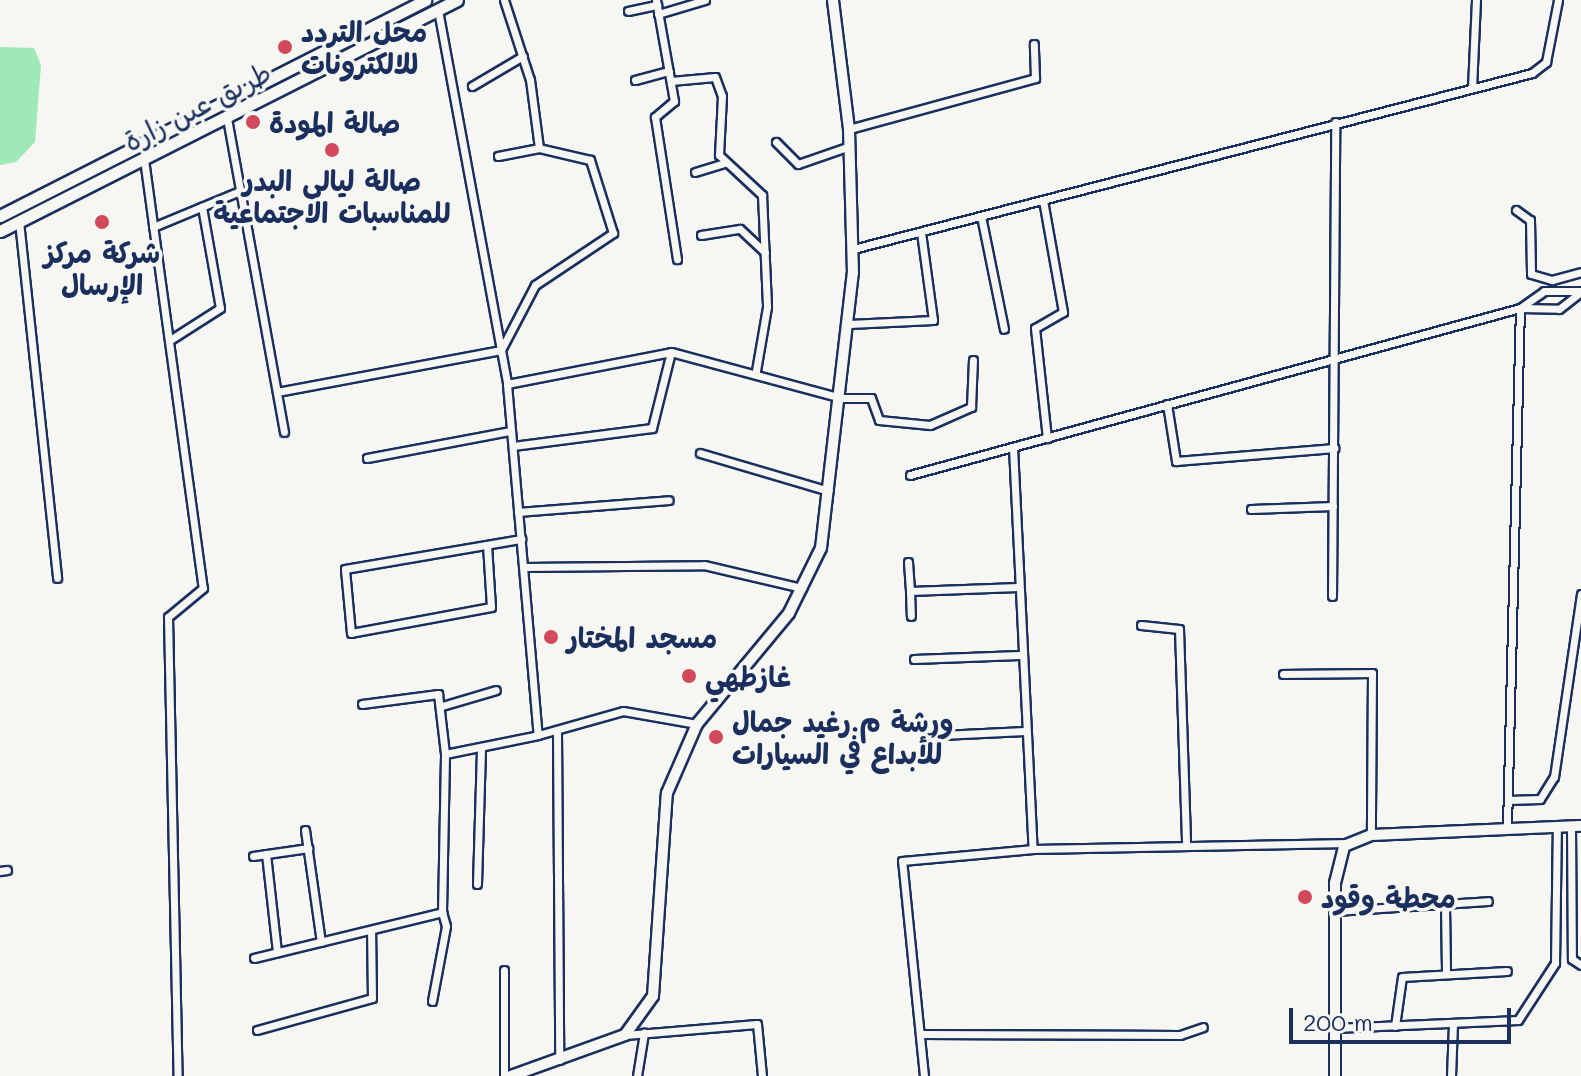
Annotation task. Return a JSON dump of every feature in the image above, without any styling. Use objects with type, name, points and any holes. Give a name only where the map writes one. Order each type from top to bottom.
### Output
[{"type":"main road","name":"طريق عين زارة","points":[[0,216],[425,0]]},
{"type":"main road","name":"طريق عين زارة","points":[[0,231],[457,0]]},
{"type":"street","points":[[504,0],[523,56],[539,148]]},
{"type":"street","points":[[658,14],[705,0]]},
{"type":"street","points":[[625,1035],[653,996],[658,974],[659,823],[697,724],[805,588],[832,492],[849,324],[853,249],[849,129],[833,0]]},
{"type":"street","points":[[1472,88],[1476,0]]},
{"type":"street","points":[[853,249],[1472,88],[1544,66],[1558,0]]},
{"type":"street","points":[[628,11],[656,2],[673,104],[655,117],[677,259]]},
{"type":"street","points":[[438,10],[507,384],[538,735]]},
{"type":"street","points":[[849,129],[1035,78],[1034,44]]},
{"type":"street","points":[[472,86],[523,56]]},
{"type":"street","points":[[635,80],[669,71]]},
{"type":"street","points":[[671,81],[715,77],[724,163],[762,195],[767,307],[756,371]]},
{"type":"street","points":[[227,118],[284,432]]},
{"type":"street","points":[[1332,596],[1335,122]]},
{"type":"street","points":[[776,142],[798,164],[850,146]]},
{"type":"street","points":[[498,156],[539,148],[590,160],[613,233],[535,285],[501,350]]},
{"type":"street","points":[[144,159],[203,588],[168,617],[178,1076]]},
{"type":"street","points":[[695,172],[724,163]]},
{"type":"street","points":[[153,227],[240,191]]},
{"type":"street","points":[[1043,200],[1063,312],[1035,328],[1047,438]]},
{"type":"street","points":[[170,340],[220,308],[202,207]]},
{"type":"street","points":[[1516,210],[1530,220],[1531,274],[1552,280],[1581,272]]},
{"type":"street","points":[[981,216],[1004,329]]},
{"type":"street","points":[[19,221],[57,578]]},
{"type":"street","points":[[701,235],[740,229],[765,252]]},
{"type":"street","points":[[849,324],[933,320],[921,232]]},
{"type":"street","points":[[1520,308],[1544,291],[1581,292]]},
{"type":"street","points":[[910,475],[1520,308],[1559,309],[1581,292]]},
{"type":"street","points":[[1507,827],[1520,308]]},
{"type":"street","points":[[277,392],[501,350]]},
{"type":"street","points":[[507,384],[671,352],[756,371],[842,398],[871,398],[879,420],[930,425],[964,416],[975,400],[973,360]]},
{"type":"street","points":[[513,446],[652,428],[671,352]]},
{"type":"street","points":[[1167,404],[1176,461],[1334,448]]},
{"type":"street","points":[[367,458],[510,431]]},
{"type":"street","points":[[1013,447],[1019,655],[1033,849]]},
{"type":"street","points":[[700,453],[832,492]]},
{"type":"street","points":[[518,512],[669,500]]},
{"type":"street","points":[[1251,509],[1333,506]]},
{"type":"street","points":[[487,545],[491,607],[351,633],[345,569],[521,539]]},
{"type":"street","points":[[908,562],[911,616]]},
{"type":"street","points":[[525,567],[704,565],[805,588]]},
{"type":"street","points":[[910,591],[1018,587]]},
{"type":"street","points":[[1508,800],[1540,799],[1554,777],[1567,649],[1581,594]]},
{"type":"street","points":[[1141,625],[1179,629],[1186,843]]},
{"type":"street","points":[[914,659],[1019,655]]},
{"type":"street","points":[[1283,674],[1372,673],[1371,835]]},
{"type":"street","points":[[442,706],[496,690]]},
{"type":"street","points":[[362,704],[431,693],[442,706],[445,754],[442,912],[446,926],[432,1001]]},
{"type":"street","points":[[445,754],[557,733],[623,711],[697,724]]},
{"type":"street","points":[[941,735],[1025,731]]},
{"type":"street","points":[[557,733],[559,1062]]},
{"type":"street","points":[[477,884],[481,749]]},
{"type":"street","points":[[1334,1028],[1518,1020],[1544,983],[1557,942],[1557,826]]},
{"type":"street","points":[[924,1076],[902,861],[1033,849],[1186,843],[1349,843],[1371,835],[1576,826],[1572,959],[1581,965]]},
{"type":"street","points":[[305,830],[321,942]]},
{"type":"street","points":[[1335,1076],[1337,858],[1349,843]]},
{"type":"street","points":[[253,856],[308,848]]},
{"type":"street","points":[[266,854],[277,952]]},
{"type":"street","points":[[1335,911],[1488,901]]},
{"type":"street","points":[[1445,906],[1446,973]]},
{"type":"street","points":[[254,958],[442,912]]},
{"type":"street","points":[[257,1030],[372,998],[371,930]]},
{"type":"street","points":[[504,970],[504,1076]]},
{"type":"street","points":[[1395,1026],[1397,980],[1446,973],[1507,971]]},
{"type":"street","points":[[511,1076],[527,1065],[559,1062],[625,1035],[757,1024],[762,1076]]},
{"type":"street","points":[[1451,1076],[1453,1024]]},
{"type":"street","points":[[920,1034],[1180,1035],[1203,1027]]},
{"type":"street","points":[[637,1076],[644,1033]]},
{"type":"green space","points":[[0,47],[34,48],[41,65],[35,142],[16,162],[0,165]]},
{"type":"place","name":"محل التردد للالكترونات","points":[[285,47]]},
{"type":"place","name":"صالة المودة","points":[[253,122]]},
{"type":"place","name":"صالة ليالي البدر للمناسبات الاجتماعية","points":[[332,150]]},
{"type":"place","name":"شركة مركز الإرسال","points":[[102,222]]},
{"type":"place","name":"مسجد المختار","points":[[551,637]]},
{"type":"place","name":"غازطهي","points":[[689,676]]},
{"type":"place","name":"ورشة م.رغيد جمال للأبداع في السيارات","points":[[716,737]]},
{"type":"place","name":"محطة وقود","points":[[1305,897]]}]
